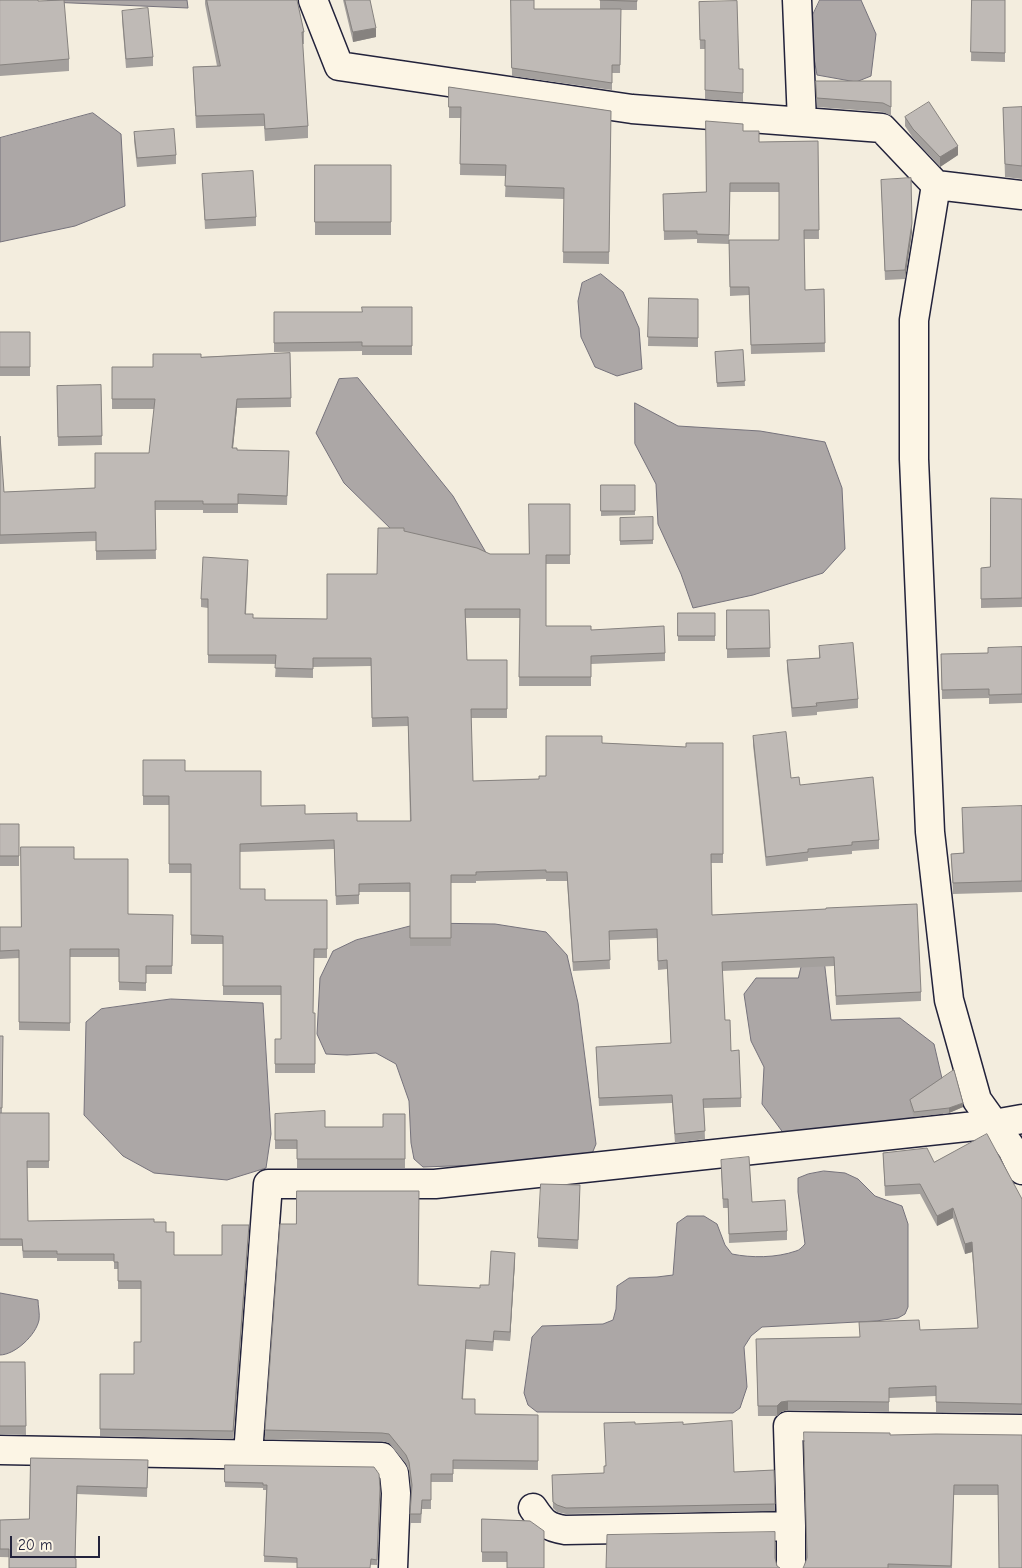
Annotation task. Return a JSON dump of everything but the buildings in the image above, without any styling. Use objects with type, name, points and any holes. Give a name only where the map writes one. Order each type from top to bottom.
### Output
[{"type":"street","points":[[313,0],[339,66],[632,109],[882,128],[936,185],[1022,195]]},
{"type":"street","points":[[797,0],[802,122]]},
{"type":"street","points":[[936,185],[914,320],[914,459],[930,832],[949,1000],[977,1100],[1012,1149],[1022,1170]]},
{"type":"street","points":[[248,1454],[268,1184],[435,1184],[994,1124],[1022,1119]]},
{"type":"street","points":[[791,1568],[788,1426],[1022,1429]]},
{"type":"street","points":[[0,1450],[382,1457],[394,1473],[396,1493],[393,1568]]},
{"type":"street","points":[[533,1508],[542,1521],[551,1528],[565,1530],[791,1526]]},
{"type":"shaded area","points":[[48,0],[187,0],[188,8],[49,2]]},
{"type":"shaded area","points":[[820,0],[861,0],[876,34],[871,76],[856,82],[817,75],[808,25]]},
{"type":"shaded area","points":[[93,113],[121,134],[125,206],[75,226],[0,242],[0,138]]},
{"type":"shaded area","points":[[601,274],[623,292],[639,328],[642,369],[617,376],[595,367],[581,337],[578,301],[582,283]]},
{"type":"shaded area","points":[[358,378],[453,496],[488,556],[393,531],[344,483],[316,433],[339,379]]},
{"type":"shaded area","points":[[635,403],[678,426],[760,431],[825,442],[842,488],[845,549],[823,573],[753,595],[693,608],[681,574],[658,524],[656,484],[635,444]]},
{"type":"shaded area","points":[[422,923],[495,924],[546,932],[567,955],[578,1003],[596,1144],[589,1161],[423,1167],[414,1159],[411,1143],[409,1101],[396,1064],[376,1053],[326,1054],[317,1034],[320,978],[333,951],[356,940]]},
{"type":"shaded area","points":[[807,943],[824,959],[831,1020],[900,1018],[934,1044],[947,1100],[940,1120],[787,1138],[762,1104],[764,1067],[751,1041],[744,994],[756,978],[798,978]]},
{"type":"shaded area","points":[[171,999],[263,1003],[271,1134],[266,1168],[227,1180],[154,1173],[123,1156],[84,1115],[86,1022],[101,1009]]},
{"type":"shaded area","points":[[824,1171],[845,1173],[858,1179],[875,1196],[902,1206],[908,1224],[908,1307],[905,1314],[898,1318],[876,1321],[762,1327],[751,1336],[744,1347],[747,1387],[740,1408],[733,1413],[537,1412],[528,1405],[524,1393],[532,1337],[542,1326],[603,1324],[613,1320],[616,1309],[617,1286],[629,1278],[673,1275],[677,1223],[687,1216],[704,1216],[717,1224],[725,1245],[732,1254],[764,1257],[799,1250],[805,1244],[798,1178]]},
{"type":"shaded area","points":[[0,1293],[38,1300],[39,1320],[34,1332],[24,1343],[12,1352],[0,1355]]}]
